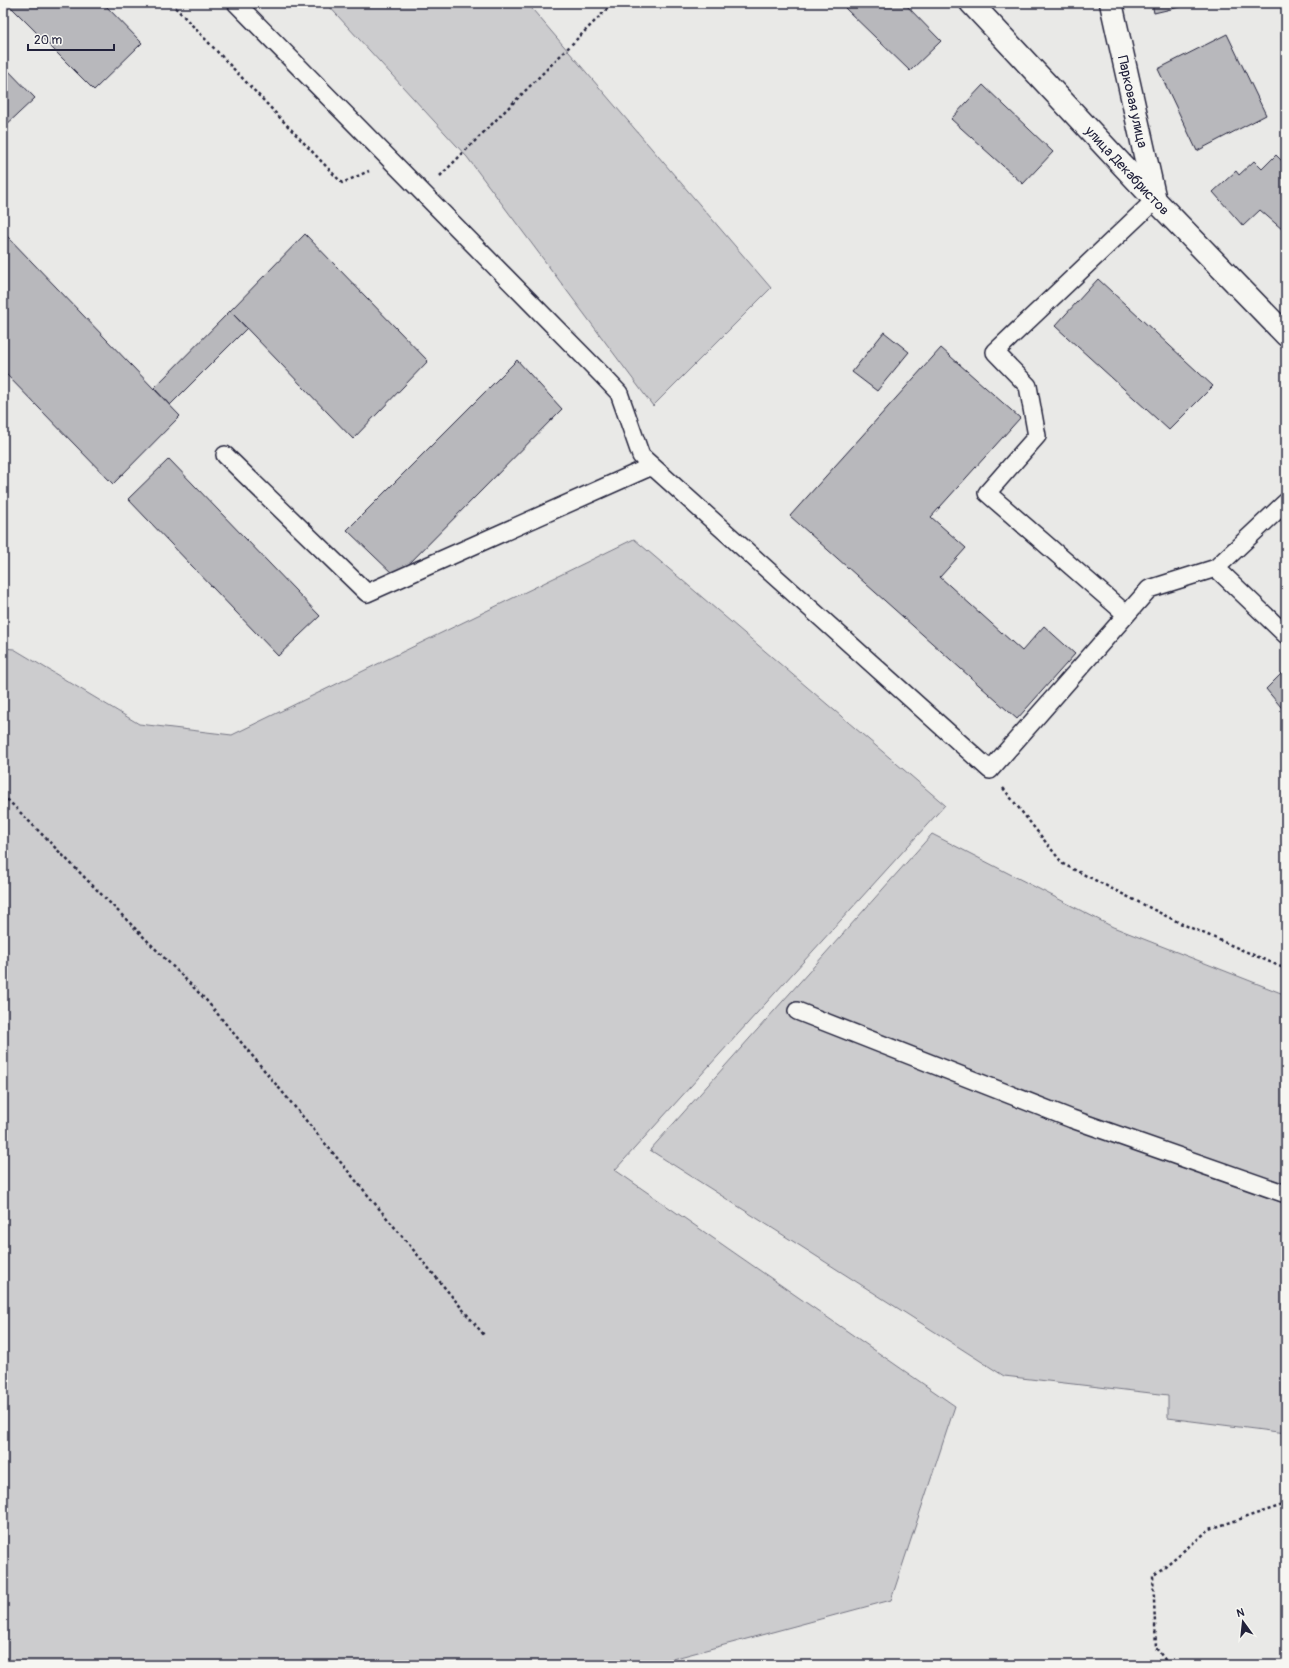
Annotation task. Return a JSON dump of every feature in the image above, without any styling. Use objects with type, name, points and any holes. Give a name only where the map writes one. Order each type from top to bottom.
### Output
[{"type":"street","name":"улица Декабристов","points":[[971,3],[1155,200],[1286,335]]},
{"type":"street","name":"Парковая улица","points":[[1111,3],[1155,200]]},
{"type":"lane","points":[[236,3],[598,371],[618,394],[641,456],[990,770],[1148,589],[1216,568],[1286,502]]},
{"type":"lane","points":[[1126,614],[987,493],[1037,436],[1028,386],[995,352],[1155,200]]},
{"type":"lane","points":[[225,455],[367,593],[652,466]]},
{"type":"lane","points":[[1216,568],[1286,635]]},
{"type":"lane","points":[[797,1011],[1072,1120],[1286,1194]]},
{"type":"path","points":[[171,3],[342,183],[391,161]]},
{"type":"path","points":[[606,3],[607,9]]},
{"type":"path","points":[[423,194],[613,3]]},
{"type":"path","points":[[990,770],[1063,864],[1180,923],[1286,969]]},
{"type":"path","points":[[3,795],[206,1000],[484,1335]]},
{"type":"path","points":[[1169,1665],[1156,1648],[1153,1576],[1210,1529],[1286,1504]]},
{"type":"shaded area","points":[[326,3],[527,3],[771,288],[653,406],[467,157]]},
{"type":"shaded area","points":[[634,539],[945,805],[615,1170],[955,1406],[891,1600],[650,1665],[3,1665],[3,648],[14,649],[139,724],[232,735]]},
{"type":"shaded area","points":[[932,834],[1113,927],[1286,995],[1286,1433],[1168,1418],[1168,1395],[1004,1376],[650,1150]]},
{"type":"building","points":[[7,3],[103,3],[142,43],[94,90]]},
{"type":"building","points":[[851,3],[904,3],[941,41],[910,71],[845,8]]},
{"type":"building","points":[[1152,3],[1187,3],[1188,5],[1154,13]]},
{"type":"building","points":[[1227,34],[1266,115],[1197,151],[1158,69]]},
{"type":"building","points":[[3,65],[35,98],[3,128]]},
{"type":"building","points":[[983,85],[1053,152],[1023,184],[951,119]]},
{"type":"building","points":[[1276,155],[1286,165],[1286,227],[1283,230],[1260,210],[1243,226],[1213,192],[1236,171],[1239,175],[1254,161],[1262,169]]},
{"type":"building","points":[[305,234],[428,361],[353,439],[230,311]]},
{"type":"building","points":[[7,236],[180,416],[113,484],[3,371],[3,241]]},
{"type":"building","points":[[1098,279],[1213,386],[1169,430],[1055,326]]},
{"type":"building","points":[[230,311],[247,328],[170,405],[154,388]]},
{"type":"building","points":[[884,332],[909,352],[877,391],[852,372]]},
{"type":"building","points":[[941,348],[1020,418],[931,517],[966,548],[940,577],[1022,651],[1044,626],[1075,654],[1017,719],[790,516]]},
{"type":"building","points":[[517,360],[562,409],[396,577],[347,530]]},
{"type":"building","points":[[169,459],[320,616],[278,656],[128,499]]},
{"type":"building","points":[[1286,669],[1286,713],[1266,689]]}]
